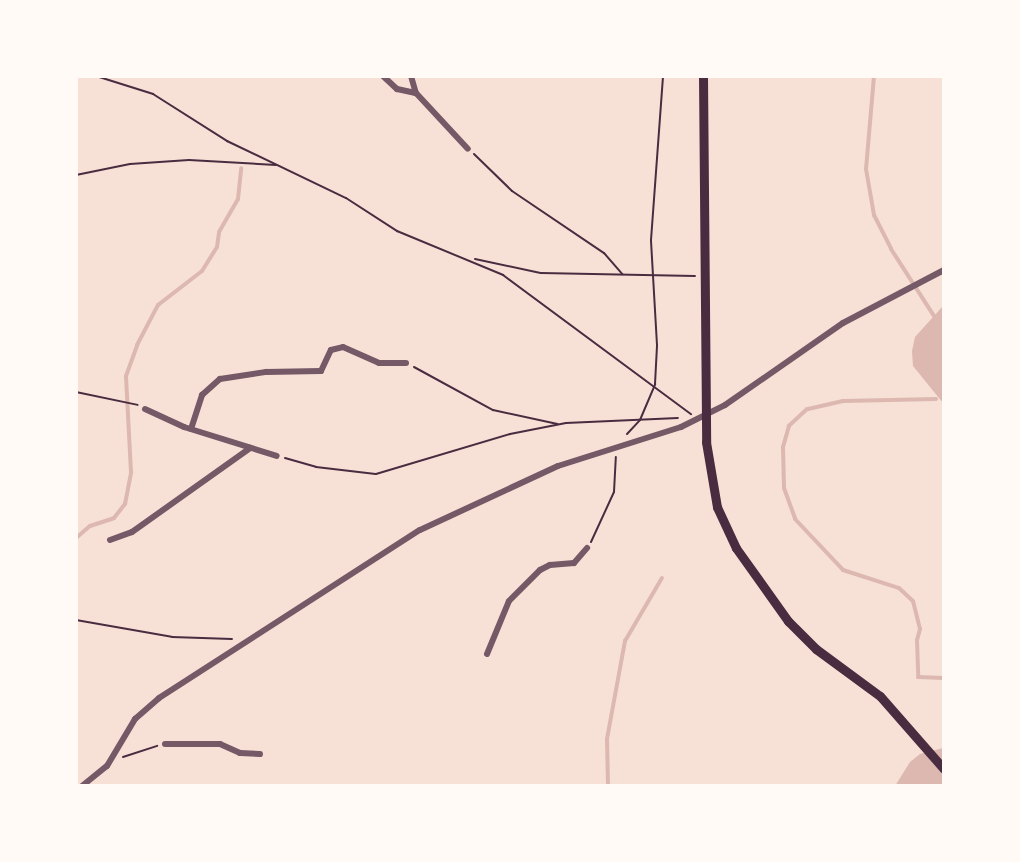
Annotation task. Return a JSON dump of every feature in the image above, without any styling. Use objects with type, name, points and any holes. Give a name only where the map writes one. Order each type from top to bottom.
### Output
[{"type":"main road","points":[[703,76],[702,417],[708,473],[717,507],[736,548],[762,590],[816,650],[880,696],[944,769]]},
{"type":"street","points":[[383,76],[397,89],[416,93]]},
{"type":"street","points":[[411,76],[416,93],[468,149]]},
{"type":"street","points":[[82,786],[107,766],[135,719],[159,698],[420,530],[558,466],[702,417],[748,392],[843,323],[944,270]]},
{"type":"street","points":[[191,429],[202,395],[220,380],[266,372],[321,371],[331,350],[343,347],[378,363],[406,363]]},
{"type":"street","points":[[145,409],[191,429],[277,456]]},
{"type":"street","points":[[110,540],[132,532],[250,448]]},
{"type":"street","points":[[487,654],[509,601],[540,570],[550,565],[574,563],[587,548]]},
{"type":"street","points":[[165,744],[220,744],[240,753],[260,754]]},
{"type":"path","points":[[96,76],[153,94],[227,141],[346,198],[397,231],[470,258],[503,275],[653,389],[702,417]]},
{"type":"path","points":[[587,548],[614,492],[617,446],[640,420],[653,389],[657,345],[651,240],[663,76]]},
{"type":"path","points":[[468,149],[512,191],[604,253],[622,274]]},
{"type":"path","points":[[76,175],[130,164],[189,160],[281,166]]},
{"type":"path","points":[[470,258],[541,273],[588,276],[653,274],[704,277]]},
{"type":"path","points":[[406,363],[493,410],[559,425]]},
{"type":"path","points":[[76,392],[127,400],[145,409]]},
{"type":"path","points":[[277,456],[316,467],[376,474],[510,434],[559,425],[702,417]]},
{"type":"path","points":[[76,620],[206,640],[253,636]]},
{"type":"path","points":[[107,766],[135,752],[165,744]]},
{"type":"shaded area","points":[[943,306],[943,403],[913,366],[912,351],[915,337]]},
{"type":"shaded area","points":[[943,748],[943,785],[895,786],[910,762],[920,754]]},
{"type":"waterway","points":[[874,76],[866,169],[874,215],[891,249],[934,316]]},
{"type":"waterway","points":[[76,538],[90,526],[114,518],[125,504],[131,472],[126,376],[137,345],[158,305],[202,271],[217,247],[219,232],[238,199],[241,168]]},
{"type":"waterway","points":[[936,399],[843,401],[807,409],[789,426],[783,447],[784,488],[795,519],[843,570],[899,588],[913,601],[920,629],[917,640],[918,677],[944,678]]},
{"type":"waterway","points":[[608,786],[607,739],[625,641],[662,578]]}]
